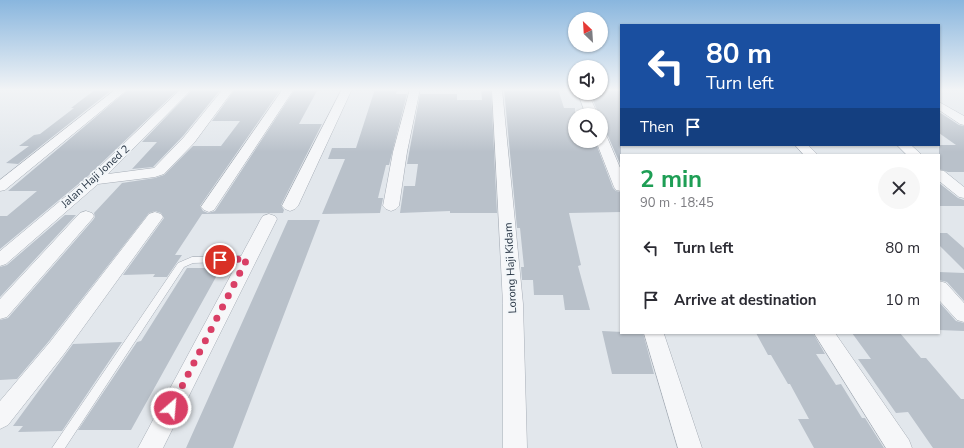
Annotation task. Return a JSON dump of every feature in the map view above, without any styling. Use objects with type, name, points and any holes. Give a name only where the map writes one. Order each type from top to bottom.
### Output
[{"type":"street","points":[[0,187],[97,110]]},
{"type":"street","name":"Jalan Haji Joned 2","points":[[0,260],[94,180],[166,110]]},
{"type":"street","points":[[94,180],[155,173],[189,140],[213,110]]},
{"type":"street","points":[[209,207],[275,110]]},
{"type":"street","points":[[290,206],[337,110]]},
{"type":"street","points":[[391,206],[400,152],[410,110]]},
{"type":"street","name":"Lorong Haji Kidam","points":[[499,110],[513,304],[515,448]]},
{"type":"street","points":[[947,110],[964,121]]},
{"type":"street","points":[[802,146],[810,154]]},
{"type":"street","points":[[903,146],[914,154]]},
{"type":"street","points":[[605,148],[620,184]]},
{"type":"street","points":[[940,175],[964,194]]},
{"type":"street","points":[[0,312],[86,216]]},
{"type":"street","points":[[0,418],[57,348],[155,217]]},
{"type":"street","points":[[150,448],[268,219]]},
{"type":"street","points":[[940,289],[964,315]]},
{"type":"street","points":[[654,334],[690,448]]},
{"type":"street","points":[[825,334],[900,448]]},
{"type":"lane","points":[[58,448],[181,265],[192,260],[247,259]]},
{"type":"building","points":[[72,110],[87,110],[18,164],[6,163],[29,146],[19,146],[34,135],[40,134]]},
{"type":"building","points":[[104,110],[157,110],[88,176],[0,249],[0,216],[7,216],[37,191],[8,191]]},
{"type":"building","points":[[173,110],[204,110],[183,136],[153,167],[132,169],[157,142],[142,142]]},
{"type":"building","points":[[220,110],[267,110],[200,206],[203,211],[208,213],[215,211],[281,110],[307,110],[299,124],[322,124],[281,205],[284,210],[283,213],[202,214],[175,255],[182,255],[167,277],[153,277],[155,274],[123,275],[164,218],[161,213],[155,211],[149,213],[49,341],[17,379],[0,380],[0,320],[8,318],[93,220],[95,217],[94,213],[122,183],[155,178],[164,175],[193,146],[221,146],[240,121],[212,121]]},
{"type":"building","points":[[368,110],[403,110],[389,165],[386,165],[378,198],[383,198],[380,213],[322,214],[345,159],[328,159],[332,148],[356,148]]},
{"type":"building","points":[[417,110],[492,110],[497,213],[450,213],[450,211],[400,213],[404,186],[415,186],[418,164],[407,164]]},
{"type":"building","points":[[506,110],[568,110],[568,148],[598,148],[613,188],[616,191],[620,192],[620,212],[569,213],[581,265],[578,266],[590,310],[565,310],[563,295],[534,295],[533,280],[522,280],[521,267],[524,267],[520,228],[517,228]]},
{"type":"building","points":[[608,110],[620,110],[620,164],[608,136]]},
{"type":"building","points":[[940,113],[959,125],[964,126],[964,172],[948,172],[940,169],[939,146],[956,145],[940,134]]},
{"type":"building","points":[[940,184],[958,198],[964,200],[964,206],[940,206]]},
{"type":"building","points":[[65,215],[76,215],[0,297],[0,267],[7,265]]},
{"type":"building","points":[[288,220],[320,220],[233,448],[186,448]]},
{"type":"building","points":[[940,233],[947,233],[964,248],[964,270],[940,246]]},
{"type":"building","points":[[187,268],[221,268],[131,430],[78,430],[137,342],[141,341]]},
{"type":"building","points":[[940,272],[964,273],[964,301],[947,282],[940,280]]},
{"type":"building","points":[[940,303],[956,321],[964,323],[964,331],[940,330]]},
{"type":"building","points":[[602,331],[620,332],[620,334],[643,334],[654,374],[612,374]]},
{"type":"building","points":[[757,334],[814,334],[825,354],[816,354],[836,385],[841,384],[862,418],[865,418],[884,448],[814,448],[798,419],[809,419],[790,384],[788,384],[771,355],[768,355]]},
{"type":"building","points":[[853,334],[901,334],[921,358],[926,358],[961,399],[964,399],[964,448],[933,448],[908,412],[896,413],[858,359],[871,359]]},
{"type":"building","points":[[122,342],[62,431],[18,432],[23,426],[13,426],[73,344]]},
{"type":"route","points":[[171,408],[247,259],[220,260]]}]
